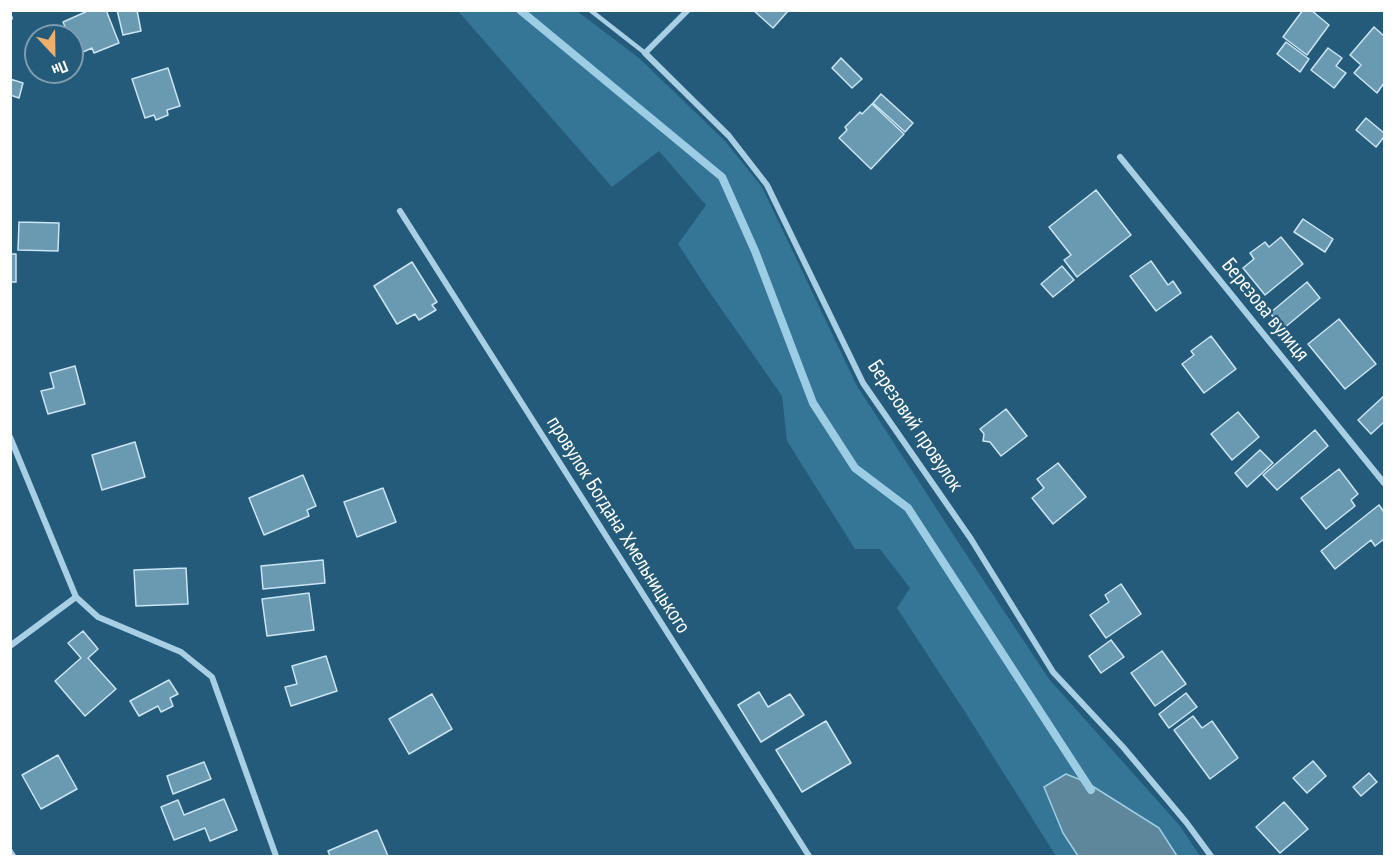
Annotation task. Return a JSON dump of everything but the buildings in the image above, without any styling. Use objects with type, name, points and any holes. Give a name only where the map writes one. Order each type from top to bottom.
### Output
[{"type":"street","points":[[645,53],[688,10]]},
{"type":"street","name":"Березовий провулок","points":[[645,53],[729,136],[766,185],[863,383],[971,538],[1053,672],[1123,747],[1186,822],[1211,856]]},
{"type":"street","name":"Березова вулиця","points":[[1120,157],[1384,483]]},
{"type":"street","name":"провулок Богдана Хмельницького","points":[[400,211],[809,856]]},
{"type":"street","points":[[10,437],[76,597],[98,617],[181,651],[212,677],[276,856]]},
{"type":"street","points":[[10,646],[76,597]]},
{"type":"lane","points":[[590,10],[645,53]]},
{"type":"lane","points":[[10,850],[14,856]]},
{"type":"shaded area","points":[[458,11],[577,11],[639,58],[725,141],[762,187],[857,386],[1049,679],[1180,826],[1200,856],[1177,856],[1159,828],[1086,782],[1066,774],[1063,833],[1078,856],[1056,856],[897,608],[910,588],[880,549],[855,549],[787,441],[782,396],[678,244],[706,205],[659,151],[612,187]]},
{"type":"shaded area","points":[[1066,774],[1086,782],[1159,828],[1177,856],[1078,856],[1063,833],[1044,787]]},
{"type":"waterway","points":[[520,10],[722,177],[755,251],[813,403],[855,468],[908,508],[1091,790]]}]
